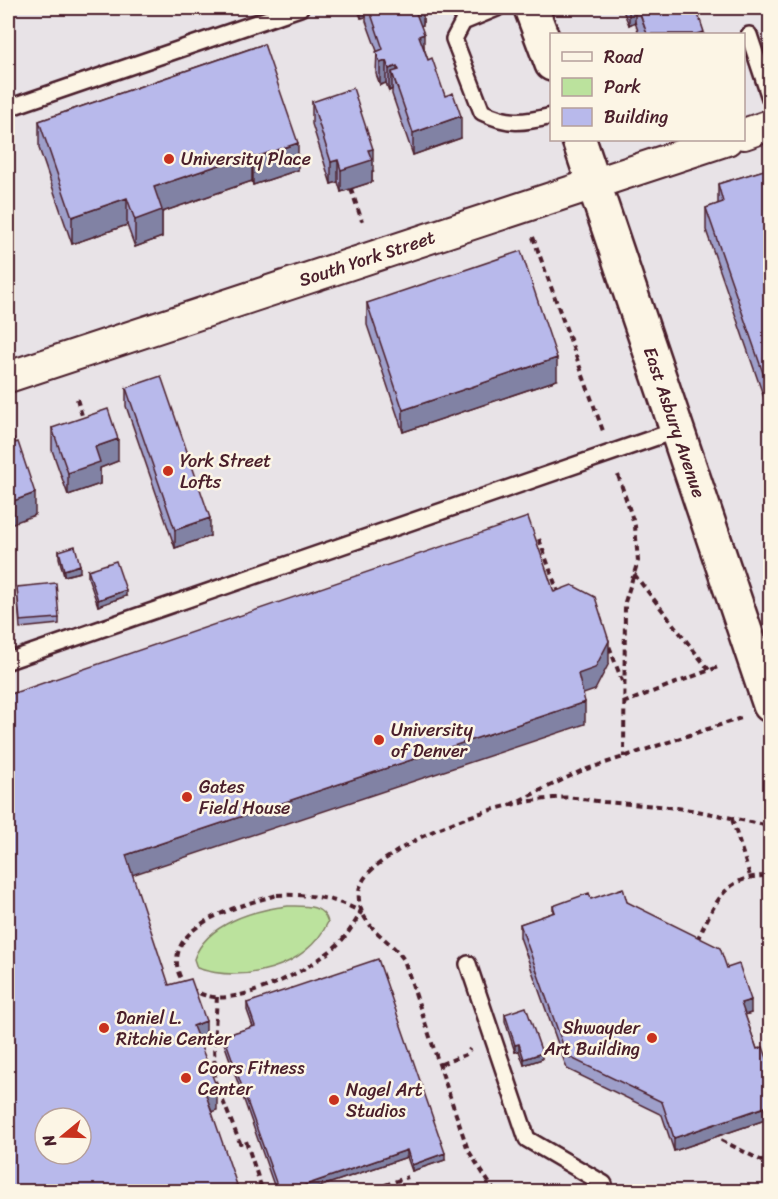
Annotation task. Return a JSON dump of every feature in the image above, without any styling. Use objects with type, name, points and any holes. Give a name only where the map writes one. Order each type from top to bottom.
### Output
[{"type":"street","points":[[531,8],[550,59]]},
{"type":"street","points":[[745,134],[771,125]]},
{"type":"street","name":"East Asbury Avenue","points":[[579,141],[677,430],[762,653],[757,711]]},
{"type":"street","name":"South York Street","points":[[8,377],[724,141]]},
{"type":"lane","points":[[8,108],[300,8]]},
{"type":"lane","points":[[497,8],[463,22],[454,39],[482,112],[500,122],[533,121],[550,117]]},
{"type":"lane","points":[[749,35],[771,98]]},
{"type":"lane","points":[[8,661],[677,430]]},
{"type":"lane","points":[[468,964],[527,1139],[604,1184],[601,1191]]},
{"type":"path","points":[[351,189],[362,220]]},
{"type":"path","points":[[530,227],[635,526],[638,561],[625,603],[624,757]]},
{"type":"path","points":[[77,399],[86,428]]},
{"type":"path","points":[[539,538],[561,602]]},
{"type":"path","points":[[634,574],[709,670]]},
{"type":"path","points":[[596,623],[605,628],[624,685]]},
{"type":"path","points":[[623,703],[718,667]]},
{"type":"path","points":[[504,808],[581,771],[757,711]]},
{"type":"path","points":[[495,1191],[468,1150],[441,1064],[404,960],[394,946],[371,927],[361,912],[346,903],[328,898],[277,895],[223,913],[194,929],[182,940],[176,955],[179,973],[188,987],[206,996],[218,998],[276,982],[316,962],[337,945],[361,912],[359,888],[378,864],[408,844],[439,828],[473,815],[555,798],[678,808],[771,826]]},
{"type":"path","points":[[732,819],[750,876]]},
{"type":"path","points":[[693,947],[717,901],[731,885],[750,876],[771,876]]},
{"type":"path","points":[[218,998],[214,1045],[215,1081],[240,1143],[246,1141],[263,1191]]},
{"type":"path","points":[[441,1064],[465,1055],[476,1039],[491,1033]]},
{"type":"path","points":[[721,1140],[771,1165]]},
{"type":"path","points":[[365,1191],[408,1177]]},
{"type":"green space","points":[[288,906],[312,907],[326,916],[328,922],[318,938],[305,951],[289,961],[253,973],[215,973],[197,968],[194,959],[200,947],[220,927],[247,915]]},
{"type":"building","points":[[369,8],[414,8],[424,34],[419,36],[428,60],[432,58],[445,96],[453,93],[461,116],[413,133],[392,72],[399,70],[397,66],[389,69],[386,61],[380,63],[376,52],[383,49]]},
{"type":"building","points":[[638,8],[696,8],[704,32],[700,33],[647,33]]},
{"type":"building","name":"University Place","points":[[264,44],[298,143],[253,158],[252,154],[154,187],[162,210],[135,220],[127,198],[72,217],[39,121]]},
{"type":"building","points":[[353,88],[373,149],[368,150],[372,160],[341,170],[338,160],[331,162],[312,102]]},
{"type":"building","points":[[771,168],[771,396],[706,208],[723,202],[718,184]]},
{"type":"building","points":[[521,251],[557,358],[403,410],[367,303]]},
{"type":"building","name":"York Street Lofts","points":[[161,376],[210,518],[175,530],[126,388]]},
{"type":"building","points":[[108,409],[118,439],[95,447],[100,462],[68,473],[52,428]]},
{"type":"building","points":[[14,438],[15,443],[18,442],[35,493],[8,503],[8,440]]},
{"type":"building","name":"Gates Field House","points":[[528,517],[554,592],[572,585],[595,597],[609,641],[595,668],[578,674],[585,702],[126,855],[169,985],[191,979],[206,1021],[193,1026],[217,1088],[205,1092],[237,1185],[218,1191],[8,1191],[8,695]]},
{"type":"building","points":[[75,546],[80,565],[64,570],[59,551]]},
{"type":"building","points":[[116,561],[126,590],[98,600],[88,570]]},
{"type":"building","points":[[56,583],[59,618],[20,621],[17,587]]},
{"type":"building","name":"Shwayder Art Building","points":[[623,888],[627,902],[720,948],[727,968],[739,964],[751,1000],[741,1003],[757,1049],[763,1047],[771,1069],[771,1087],[769,1087],[771,1105],[674,1138],[662,1102],[567,1056],[520,924],[555,912],[553,906],[589,893],[591,899]]},
{"type":"building","name":"Nagel Art Studios","points":[[378,959],[445,1153],[412,1165],[407,1150],[288,1191],[279,1191],[224,1036],[255,1026],[247,1003]]},
{"type":"building","points":[[526,1007],[542,1053],[524,1059],[519,1044],[515,1045],[505,1014]]},
{"type":"place","name":"University Place","points":[[169,159]]},
{"type":"place","name":"York Street Lofts","points":[[168,471]]},
{"type":"place","name":"University of Denver","points":[[379,740]]},
{"type":"place","name":"Gates Field House","points":[[187,797]]},
{"type":"place","name":"Daniel L. Ritchie Center","points":[[104,1028]]},
{"type":"place","name":"Shwayder Art Building","points":[[652,1038]]},
{"type":"place","name":"Coors Fitness Center","points":[[186,1078]]},
{"type":"place","name":"Nagel Art Studios","points":[[334,1100]]}]
